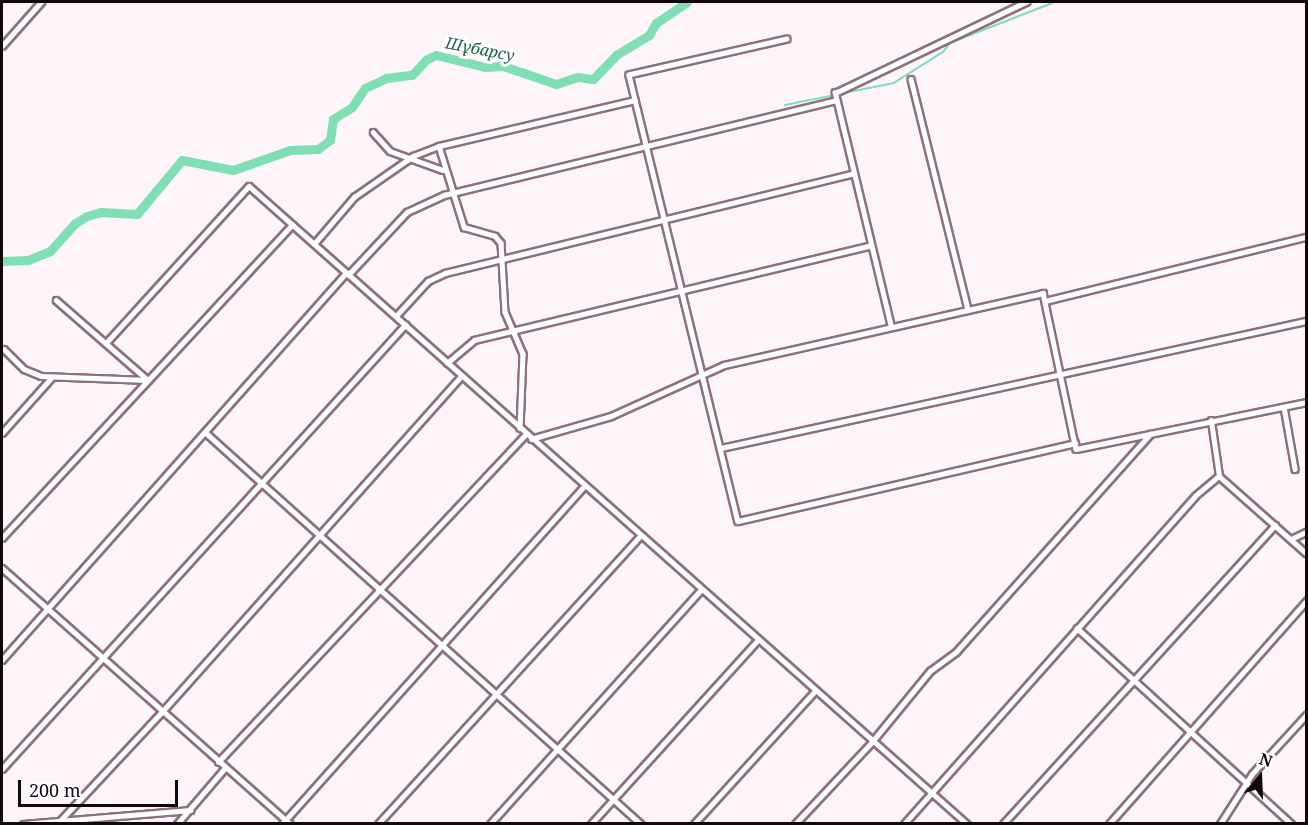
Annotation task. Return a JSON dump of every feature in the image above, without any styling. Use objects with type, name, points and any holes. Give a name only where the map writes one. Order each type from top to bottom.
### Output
[{"type":"street","points":[[2,46],[41,2]]},
{"type":"street","points":[[891,327],[834,100],[837,89],[1026,2]]},
{"type":"street","points":[[788,39],[629,75],[738,521],[1075,443]]},
{"type":"street","points":[[911,79],[968,309]]},
{"type":"street","points":[[314,244],[354,198],[409,158],[439,146],[635,100]]},
{"type":"street","points":[[2,660],[347,274],[407,212],[451,194],[646,144],[834,100]]},
{"type":"street","points":[[373,132],[381,145],[443,170]]},
{"type":"street","points":[[439,146],[443,170],[464,227],[495,236],[501,243],[505,257],[505,312],[521,342],[524,376],[520,429]]},
{"type":"street","points":[[396,316],[434,277],[505,257],[852,174]]},
{"type":"street","points":[[106,343],[249,186],[814,692],[872,743],[879,744],[967,824]]},
{"type":"street","points":[[2,538],[292,225]]},
{"type":"street","points":[[1045,301],[1306,237]]},
{"type":"street","points":[[447,363],[474,340],[870,246]]},
{"type":"street","points":[[531,439],[611,416],[702,372],[1043,292],[1076,449],[1306,402]]},
{"type":"street","points":[[56,300],[148,380]]},
{"type":"street","points":[[721,448],[1306,321]]},
{"type":"street","points":[[2,769],[103,661],[405,325]]},
{"type":"street","points":[[4,349],[24,369],[52,377],[148,380]]},
{"type":"street","points":[[58,822],[161,713],[461,376]]},
{"type":"street","points":[[2,433],[52,377]]},
{"type":"street","points":[[1284,406],[1295,469]]},
{"type":"street","points":[[1211,421],[1219,476],[1306,553]]},
{"type":"street","points":[[205,432],[559,747],[641,824]]},
{"type":"street","points":[[218,762],[526,434]]},
{"type":"street","points":[[795,824],[872,743],[930,671],[956,652],[1150,434]]},
{"type":"street","points":[[904,824],[1195,496],[1219,476]]},
{"type":"street","points":[[2,568],[285,822],[584,486]]},
{"type":"street","points":[[1003,824],[1275,525]]},
{"type":"street","points":[[1291,539],[1306,532]]},
{"type":"street","points":[[378,824],[640,536]]},
{"type":"street","points":[[490,824],[701,590]]},
{"type":"street","points":[[1108,824],[1306,601]]},
{"type":"street","points":[[1077,628],[1292,824]]},
{"type":"street","points":[[591,824],[757,641]]},
{"type":"street","points":[[694,824],[814,692]]},
{"type":"street","points":[[1220,824],[1247,783],[1306,715]]},
{"type":"street","points":[[177,824],[225,768]]},
{"type":"street","points":[[23,824],[190,810]]},
{"type":"waterway","name":"Шұбарсу","points":[[2,261],[28,260],[50,251],[74,224],[87,216],[101,212],[137,214],[182,160],[233,170],[290,150],[318,149],[330,140],[333,119],[352,107],[365,88],[386,78],[412,75],[427,59],[436,55],[485,67],[503,66],[556,84],[578,77],[593,79],[616,55],[649,35],[656,23],[687,2]]},
{"type":"waterway","points":[[839,94],[894,83],[943,52],[950,43],[1055,2]]},
{"type":"waterway","points":[[785,105],[830,96]]}]
